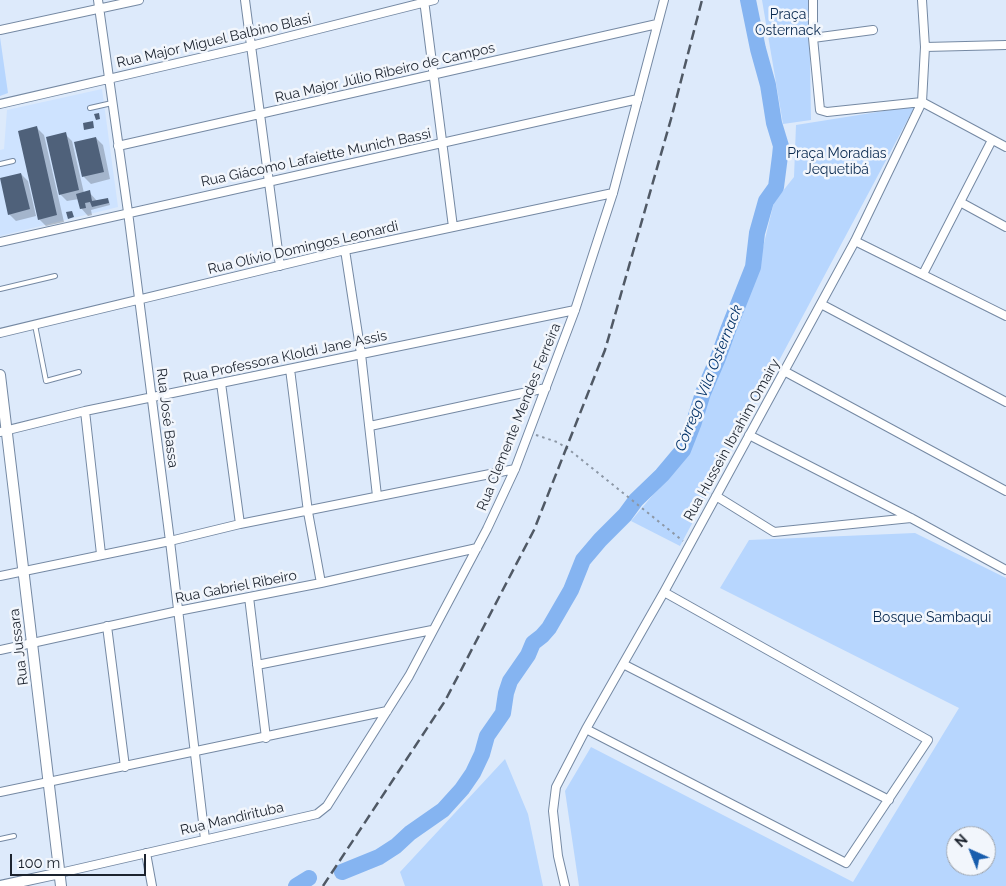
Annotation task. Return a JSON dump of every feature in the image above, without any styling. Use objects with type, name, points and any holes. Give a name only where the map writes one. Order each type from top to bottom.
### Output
[{"type":"street","name":"Rua José Bassa","points":[[98,0],[152,398],[205,839]]},
{"type":"street","points":[[0,30],[139,0]]},
{"type":"street","points":[[245,0],[280,266]]},
{"type":"street","name":"Rua Major Miguel Balbino Blasi","points":[[0,104],[251,46],[434,0]]},
{"type":"street","name":"Rua Clemente Mendes Ferreira","points":[[323,810],[409,676],[477,548],[515,469],[575,310],[613,193],[664,0]]},
{"type":"street","points":[[813,0],[813,38],[820,110],[827,112],[922,102],[1006,147]]},
{"type":"street","name":"Rua Hussein Ibrahim Omairy","points":[[565,886],[558,856],[553,811],[556,787],[586,729],[664,592],[855,241],[922,102],[924,48],[922,0]]},
{"type":"street","points":[[424,1],[453,227]]},
{"type":"street","name":"Rua Major Júlio Ribeiro de Campos","points":[[118,146],[657,24]]},
{"type":"street","points":[[813,38],[873,30]]},
{"type":"street","points":[[924,48],[1006,45]]},
{"type":"street","name":"Rua Giácomo Lafaiette Munich Bassi","points":[[0,242],[638,99]]},
{"type":"street","points":[[923,274],[992,140]]},
{"type":"street","name":"Rua Olívio Domingos Leonardi","points":[[0,333],[345,250],[613,193]]},
{"type":"street","points":[[960,202],[1006,227]]},
{"type":"street","points":[[855,241],[1006,316]]},
{"type":"street","points":[[345,250],[361,354],[377,496]]},
{"type":"street","points":[[821,304],[1006,402]]},
{"type":"street","name":"Rua Professora Kloldi Jane Assis","points":[[3,431],[85,411],[575,310]]},
{"type":"street","points":[[290,369],[308,512],[321,583]]},
{"type":"street","points":[[784,371],[1006,491]]},
{"type":"street","name":"Rua Jussara","points":[[0,375],[3,431],[24,570],[61,886]]},
{"type":"street","points":[[221,383],[240,524]]},
{"type":"street","points":[[370,426],[546,388]]},
{"type":"street","points":[[85,411],[101,554]]},
{"type":"street","points":[[749,435],[911,518],[1006,570]]},
{"type":"street","points":[[0,576],[170,541],[240,524],[308,512],[377,496],[515,469]]},
{"type":"street","points":[[716,496],[774,532],[911,518]]},
{"type":"street","name":"Rua Gabriel Ribeiro","points":[[0,650],[178,611],[321,583],[477,548]]},
{"type":"street","points":[[586,729],[846,863],[928,740],[664,592]]},
{"type":"street","points":[[249,597],[266,738]]},
{"type":"street","points":[[107,626],[125,767]]},
{"type":"street","points":[[257,665],[432,630]]},
{"type":"street","points":[[623,664],[889,800]]},
{"type":"street","points":[[0,792],[266,738],[387,711]]},
{"type":"street","name":"Rua Mandirituba","points":[[0,886],[317,814],[323,810]]},
{"type":"street","points":[[146,853],[152,886]]},
{"type":"lane","points":[[90,108],[112,103]]},
{"type":"lane","points":[[0,164],[13,161]]},
{"type":"lane","points":[[0,288],[55,276]]},
{"type":"lane","points":[[34,325],[46,381],[79,372]]},
{"type":"lane","points":[[0,839],[14,836]]},
{"type":"path","points":[[528,433],[556,442],[566,448],[689,545]]},
{"type":"shaded area","points":[[102,89],[118,207],[0,236],[0,150],[4,149],[7,110]]},
{"type":"green space","name":"Praça Osternack","points":[[762,0],[809,0],[811,120],[783,124]]},
{"type":"green space","points":[[0,37],[8,93],[0,96]]},
{"type":"green space","name":"Praça Moradias Jequetibá","points":[[915,106],[680,546],[631,521],[688,453],[709,390],[757,272],[774,202],[794,177],[796,125]]},
{"type":"green space","name":"Bosque Sambaqui","points":[[915,533],[1006,578],[1006,886],[579,886],[565,791],[591,747],[853,882],[959,708],[720,588],[749,540]]},
{"type":"green space","points":[[505,759],[528,814],[543,886],[405,886],[400,872]]},
{"type":"building","points":[[99,113],[100,119],[96,120],[94,114]]},
{"type":"building","points":[[93,121],[94,128],[84,130],[83,123]]},
{"type":"building","points":[[37,126],[57,215],[38,220],[18,131]]},
{"type":"building","points":[[66,132],[79,190],[59,195],[46,137]]},
{"type":"building","points":[[96,137],[104,172],[82,177],[74,142]]},
{"type":"building","points":[[21,173],[30,209],[8,215],[0,178]]},
{"type":"building","points":[[90,190],[92,201],[108,198],[109,203],[92,207],[90,202],[85,203],[86,208],[80,209],[76,194]]},
{"type":"building","points":[[72,211],[74,217],[68,219],[66,212]]},
{"type":"waterway","name":"Córrego Vila Osternack","points":[[342,872],[379,857],[396,846],[410,833],[443,810],[462,789],[473,773],[482,754],[487,736],[503,713],[510,681],[528,655],[533,643],[549,628],[571,590],[583,560],[683,450],[703,393],[753,267],[757,233],[766,201],[776,187],[781,146],[774,123],[768,85],[748,0]]},
{"type":"waterway","name":"Córrego Vila Osternack","points":[[296,886],[309,878]]},
{"type":"railway","points":[[323,886],[445,701],[534,530],[605,350],[671,119],[702,0]]}]
